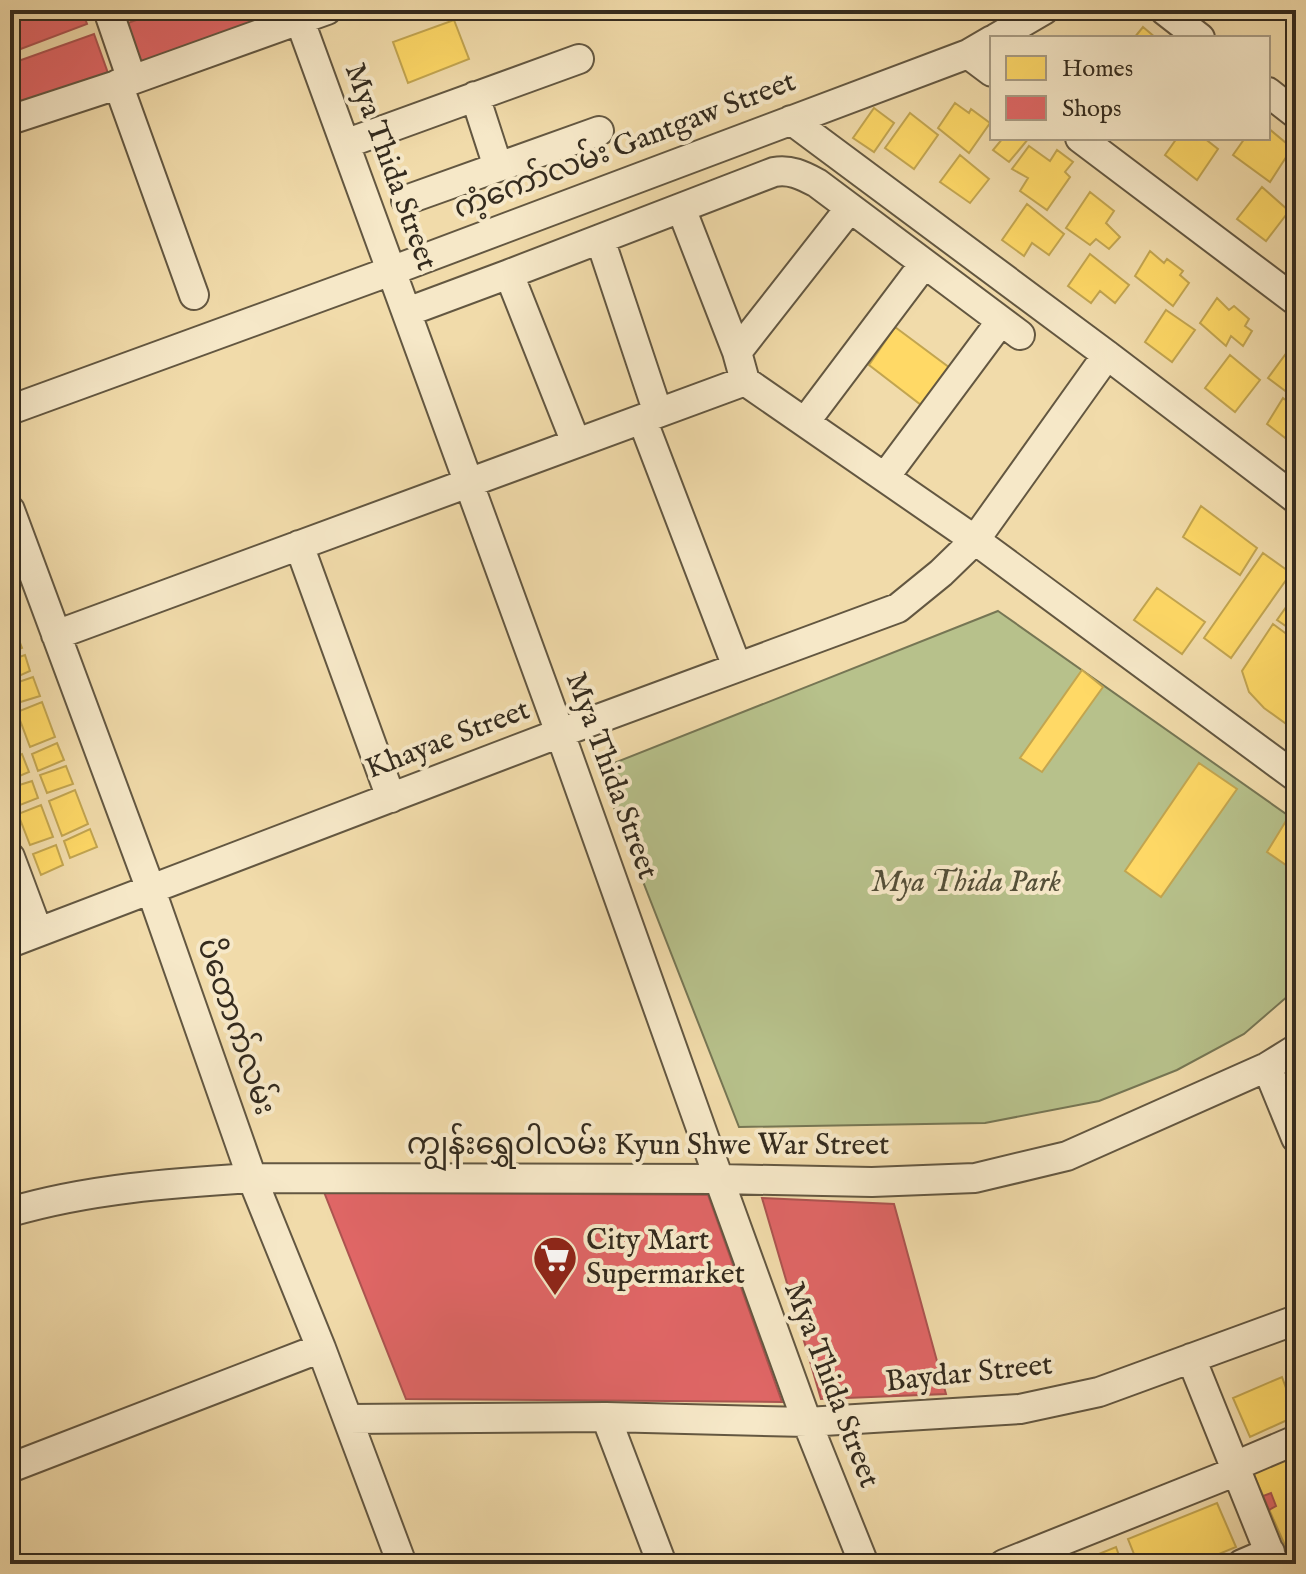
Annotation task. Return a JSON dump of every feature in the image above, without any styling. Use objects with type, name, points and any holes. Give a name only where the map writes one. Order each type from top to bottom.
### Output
[{"type":"street","points":[[108,10],[125,82],[194,295]]},
{"type":"street","points":[[10,120],[125,82],[298,15],[327,10]]},
{"type":"street","name":"ကံ့ကော်လမ်း Gantgaw Street","points":[[999,36],[1044,10]]},
{"type":"street","points":[[1164,10],[1197,36]]},
{"type":"street","name":"Mya Thida Street","points":[[298,15],[560,733],[856,1561]]},
{"type":"street","points":[[985,44],[990,64]]},
{"type":"street","name":"ကံ့ကော်လမ်း Gantgaw Street","points":[[10,410],[391,271],[985,44]]},
{"type":"street","points":[[345,144],[579,59]]},
{"type":"street","points":[[1270,94],[1296,114]]},
{"type":"street","points":[[475,96],[498,167]]},
{"type":"street","points":[[791,120],[1296,499]]},
{"type":"street","points":[[406,200],[599,131]]},
{"type":"street","points":[[1083,140],[1296,301]]},
{"type":"street","points":[[407,312],[774,172],[782,170],[799,174],[817,183],[1010,328],[885,477]]},
{"type":"street","points":[[681,208],[737,352],[745,381],[975,540],[1296,777]]},
{"type":"street","points":[[737,352],[850,208]]},
{"type":"street","points":[[600,239],[650,416],[737,667]]},
{"type":"street","points":[[805,422],[924,264]]},
{"type":"street","points":[[509,274],[576,443]]},
{"type":"street","name":"Khayae Street","points":[[10,943],[898,608],[975,540],[1107,355]]},
{"type":"street","points":[[56,635],[745,381]]},
{"type":"street","name":"ပိတောက်လမ်း","points":[[10,510],[151,890],[252,1178],[321,1348],[399,1563]]},
{"type":"street","points":[[299,545],[391,798]]},
{"type":"street","points":[[10,857],[38,932]]},
{"type":"street","points":[[1296,1032],[1267,1067],[1296,1138]]},
{"type":"street","name":"ကျွန်းရွှေဝါလမ်း Kyun Shwe War Street","points":[[10,1212],[49,1201],[181,1182],[252,1178],[872,1182],[975,1178],[1067,1156],[1267,1067],[1296,1049]]},
{"type":"street","name":"Baydar Street","points":[[348,1419],[606,1417],[807,1422],[1020,1409],[1099,1392],[1296,1320]]},
{"type":"street","points":[[10,1468],[321,1348]]},
{"type":"street","points":[[1191,1358],[1236,1468],[1261,1559]]},
{"type":"street","points":[[606,1417],[662,1564]]},
{"type":"street","points":[[1004,1564],[1296,1440]]},
{"type":"green space","name":"Mya Thida Park","points":[[998,611],[1296,821],[1296,989],[1244,1034],[1177,1070],[1099,1101],[985,1123],[739,1127],[599,769]]},
{"type":"building: Homes","points":[[454,20],[469,59],[408,83],[393,42]]},
{"type":"building: Homes","points":[[1143,27],[1154,36],[1136,36]]},
{"type":"building: Homes","points":[[955,103],[969,113],[971,109],[990,123],[969,153],[938,128]]},
{"type":"building: Homes","points":[[874,108],[894,123],[874,152],[853,138]]},
{"type":"building: Homes","points":[[910,113],[938,135],[914,169],[885,148]]},
{"type":"building: Homes","points":[[1270,130],[1292,148],[1270,182],[1233,155],[1244,140],[1270,140]]},
{"type":"building: Homes","points":[[1001,140],[1027,140],[1009,162],[993,150]]},
{"type":"building: Homes","points":[[1176,140],[1207,140],[1218,149],[1197,180],[1165,155]]},
{"type":"building: Homes","points":[[1029,146],[1050,161],[1057,150],[1073,162],[1065,172],[1070,177],[1047,210],[1020,191],[1028,178],[1012,169]]},
{"type":"building: Homes","points":[[960,155],[989,179],[970,203],[940,182]]},
{"type":"building: Homes","points":[[1262,187],[1289,211],[1266,241],[1237,219]]},
{"type":"building: Homes","points":[[1090,192],[1114,211],[1106,223],[1120,237],[1109,249],[1096,239],[1090,245],[1066,228]]},
{"type":"building: Homes","points":[[1027,204],[1064,234],[1049,255],[1032,243],[1024,256],[1002,240]]},
{"type":"building: Homes","points":[[1150,251],[1164,263],[1167,259],[1183,271],[1180,275],[1189,283],[1173,306],[1135,276]]},
{"type":"building: Homes","points":[[1090,254],[1129,285],[1115,303],[1100,291],[1091,303],[1068,286]]},
{"type":"building: Homes","points":[[1217,298],[1229,310],[1234,306],[1249,319],[1245,326],[1252,331],[1243,346],[1231,336],[1226,346],[1200,323]]},
{"type":"building: Homes","points":[[1166,310],[1195,330],[1172,362],[1145,342]]},
{"type":"building: Homes","points":[[895,327],[954,371],[925,408],[869,365]]},
{"type":"building: Homes","points":[[1293,344],[1296,346],[1296,399],[1268,378]]},
{"type":"building: Homes","points":[[1230,355],[1260,380],[1235,412],[1205,388]]},
{"type":"building: Homes","points":[[1283,398],[1296,408],[1296,439],[1293,444],[1267,424]]},
{"type":"building: Homes","points":[[1201,506],[1257,548],[1240,575],[1183,537]]},
{"type":"building: Homes","points":[[1263,553],[1291,573],[1231,658],[1204,638]]},
{"type":"building: Homes","points":[[1157,588],[1205,622],[1182,654],[1134,620]]},
{"type":"building: Homes","points":[[1296,593],[1296,633],[1277,620]]},
{"type":"building: Homes","points":[[10,617],[22,648],[10,652]]},
{"type":"building: Homes","points":[[1273,624],[1296,641],[1296,731],[1264,708],[1249,692],[1242,671]]},
{"type":"building: Homes","points":[[25,655],[30,671],[10,680],[10,660]]},
{"type":"building: Homes","points":[[1082,670],[1103,687],[1042,772],[1020,758]]},
{"type":"building: Homes","points":[[33,677],[40,696],[14,704],[10,685]]},
{"type":"building: Homes","points":[[42,702],[55,737],[30,747],[17,712]]},
{"type":"building: Homes","points":[[10,719],[20,748],[10,751]]},
{"type":"building: Homes","points":[[57,743],[64,760],[38,771],[32,754]]},
{"type":"building: Homes","points":[[22,754],[29,772],[10,780],[10,759]]},
{"type":"building: Homes","points":[[1199,763],[1237,789],[1161,897],[1125,871]]},
{"type":"building: Homes","points":[[66,766],[73,784],[47,793],[40,775]]},
{"type":"building: Homes","points":[[32,781],[38,798],[15,807],[10,788]]},
{"type":"building: Homes","points":[[75,790],[88,824],[62,836],[49,801]]},
{"type":"building: Homes","points":[[41,805],[53,837],[30,845],[18,814]]},
{"type":"building: Homes","points":[[1289,816],[1296,821],[1296,872],[1267,852]]},
{"type":"building: Homes","points":[[90,829],[97,847],[70,858],[64,841]]},
{"type":"building: Homes","points":[[56,845],[63,865],[41,875],[33,854]]},
{"type":"building: Homes","points":[[1282,1377],[1286,1388],[1296,1384],[1296,1416],[1250,1437],[1233,1398]]},
{"type":"building: Homes","points":[[1296,1447],[1296,1557],[1291,1559],[1250,1466]]},
{"type":"building: Homes","points":[[1217,1503],[1236,1547],[1195,1564],[1138,1564],[1128,1539]]},
{"type":"building: Homes","points":[[1116,1547],[1122,1564],[1074,1564]]},
{"type":"building: Shops","points":[[10,10],[82,10],[87,24],[10,53]]},
{"type":"building: Shops","points":[[164,10],[257,10],[261,22],[140,64],[125,24]]},
{"type":"building: Shops","points":[[94,34],[109,76],[10,110],[10,64]]},
{"type":"building: Shops","name":"City Mart Supermarket","points":[[324,1192],[708,1195],[782,1402],[406,1399]]},
{"type":"building: Shops","points":[[762,1198],[894,1204],[946,1394],[821,1399]]},
{"type":"building: Shops","points":[[1271,1493],[1276,1506],[1269,1510],[1263,1496]]},
{"type":"place","name":"City Mart Supermarket","points":[[555,1297]]}]
